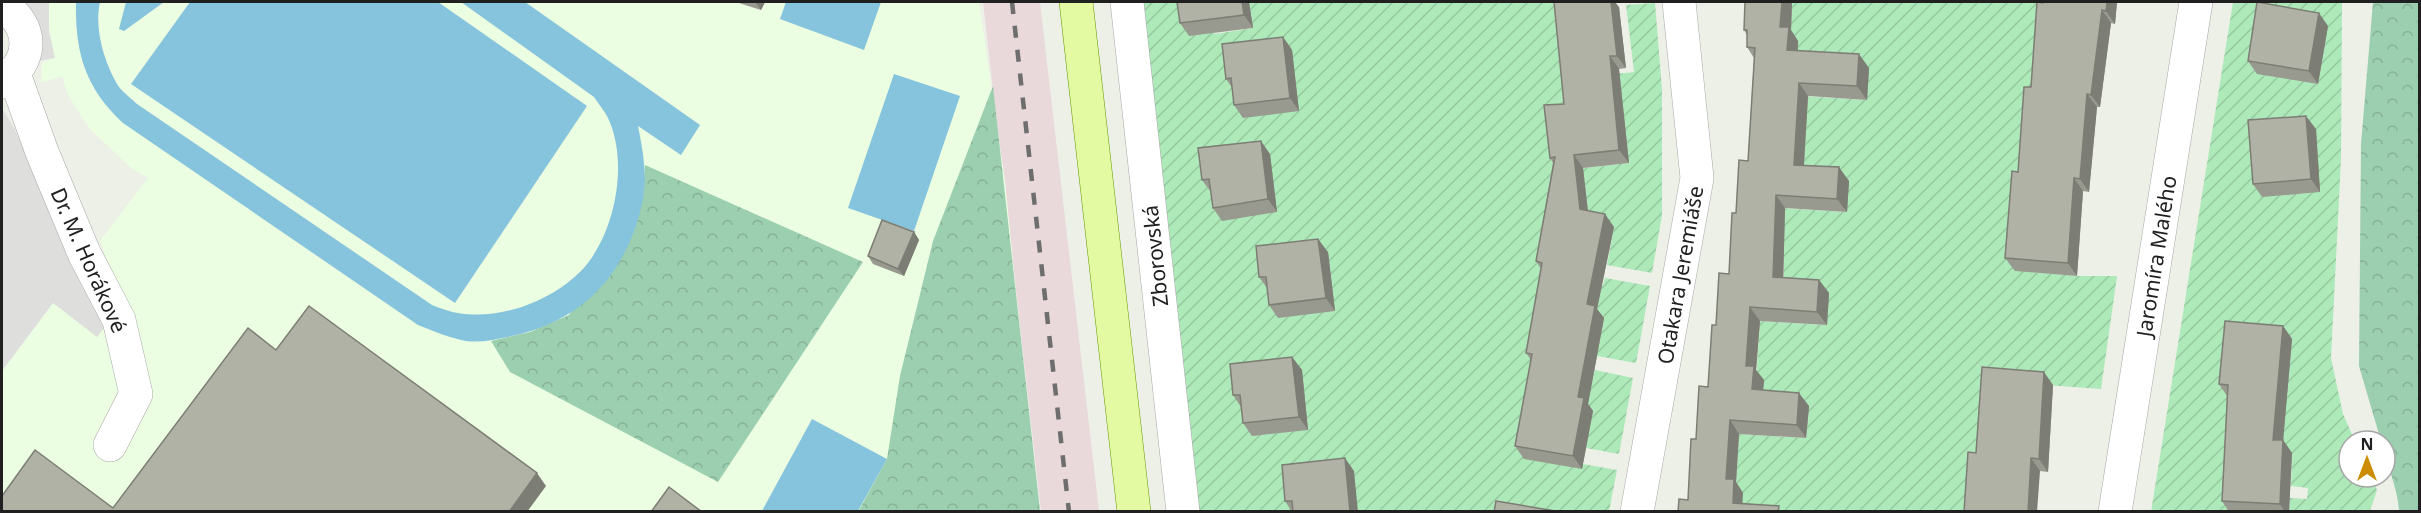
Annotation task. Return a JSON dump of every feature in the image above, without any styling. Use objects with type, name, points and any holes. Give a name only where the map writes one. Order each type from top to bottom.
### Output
[{"type":"main road","points":[[1076,2],[1134,512]]},
{"type":"street","name":"Zborovská","points":[[1127,2],[1183,512]]},
{"type":"street","name":"Otakara Jeremiáše","points":[[1637,512],[1698,178],[1678,2]]},
{"type":"street","name":"Jaromíra Malého","points":[[2115,512],[2196,2]]},
{"type":"street","name":"Dr. M. Horákové","points":[[2,5],[21,23],[25,36],[25,50],[21,63],[8,78],[84,253],[119,320],[136,394],[110,445]]},
{"type":"shaded area","points":[[13,2],[49,2],[49,30],[56,58],[37,61]]},
{"type":"shaded area","points":[[49,2],[736,2],[761,11],[764,2],[979,2],[1005,181],[1038,511],[2,512],[2,371],[53,303],[97,337],[103,329],[106,331],[127,315],[100,241],[148,178],[131,168],[89,128],[68,95],[62,77],[41,82],[42,62],[55,58],[49,30]]},
{"type":"shaded area","points":[[76,2],[100,2],[99,34],[108,66],[119,87],[137,104],[432,305],[455,312],[499,313],[522,307],[568,283],[593,256],[603,238],[610,218],[618,176],[614,134],[607,116],[594,97],[461,2],[525,2],[700,125],[681,155],[638,126],[645,174],[642,204],[625,252],[613,273],[598,291],[560,319],[537,329],[495,339],[466,341],[418,325],[123,123],[99,96],[85,68],[80,53]]},
{"type":"shaded area","points":[[126,2],[164,2],[124,31],[119,29]]},
{"type":"shaded area","points":[[190,2],[438,2],[587,106],[455,303],[131,84]]},
{"type":"shaded area","points":[[786,2],[881,2],[864,50],[780,19]]},
{"type":"shaded area","points":[[983,2],[1040,2],[1099,511],[1041,511]]},
{"type":"shaded area","points":[[894,74],[960,96],[914,231],[848,208]]},
{"type":"shaded area","points":[[2,108],[14,128],[88,291],[109,327],[97,337],[11,360],[2,371]]},
{"type":"shaded area","points":[[812,419],[887,459],[858,511],[762,511]]},
{"type":"green space","points":[[1141,2],[1185,2],[1215,34],[1253,28],[1249,2],[1601,2],[1570,79],[1634,72],[1626,5],[1655,3],[1662,89],[1662,215],[1652,273],[1607,265],[1614,227],[1546,274],[1603,285],[1605,278],[1650,286],[1636,363],[1597,356],[1604,318],[1593,377],[1595,370],[1633,378],[1619,454],[1586,448],[1582,469],[1583,464],[1617,470],[1609,511],[1196,511]],"holes":[[[1553,119],[1628,163],[1583,168],[1583,175]]]},
{"type":"green space","points":[[1792,2],[2054,2],[2015,270],[2077,276],[2117,276],[2101,389],[1991,381],[1974,511],[1742,511],[1735,492],[1739,434],[1806,438],[1808,406],[1762,402],[1756,379],[1760,321],[1827,325],[1783,290],[1784,261],[1780,208],[1846,212],[1803,178],[1800,96],[1867,100],[1797,63],[1790,41]]},
{"type":"green space","points":[[2233,2],[2342,2],[2341,160],[2331,358],[2343,414],[2350,429],[2337,429],[2337,489],[2377,489],[2370,511],[2289,511],[2290,498],[2307,499],[2308,488],[2291,486],[2292,453],[2231,511],[2151,512]]},
{"type":"green space","points":[[2373,2],[2419,2],[2419,511],[2399,511],[2395,489],[2397,489],[2397,429],[2377,429],[2359,366],[2361,144]]},
{"type":"green space","points":[[993,86],[1040,511],[858,512],[887,459],[900,376],[933,241]]},
{"type":"green space","points":[[645,165],[863,262],[718,482],[510,372],[491,341],[530,332],[569,315],[642,202]]},
{"type":"building","points":[[1177,2],[1242,2],[1244,15],[1180,23]]},
{"type":"building","points":[[1554,2],[1611,2],[1617,56],[1610,56],[1619,150],[1574,155],[1580,209],[1605,214],[1587,304],[1595,306],[1578,397],[1584,398],[1573,456],[1515,446],[1532,354],[1526,353],[1542,263],[1536,261],[1555,157],[1550,158],[1544,105],[1564,104]]},
{"type":"building","points":[[1745,2],[1782,2],[1780,27],[1789,27],[1787,50],[1859,54],[1857,86],[1799,83],[1794,165],[1839,167],[1837,199],[1776,195],[1773,277],[1819,280],[1817,312],[1750,307],[1746,366],[1754,366],[1752,389],[1799,393],[1797,425],[1730,420],[1726,479],[1734,479],[1733,503],[1779,506],[1778,512],[1678,512],[1679,499],[1688,500],[1691,439],[1696,439],[1699,386],[1708,387],[1712,325],[1716,325],[1719,273],[1729,274],[1732,213],[1736,213],[1739,160],[1748,161],[1755,48],[1747,47],[1747,30],[1744,30]]},
{"type":"building","points":[[2037,2],[2107,2],[2106,11],[2102,10],[2091,95],[2087,94],[2080,179],[2074,178],[2068,263],[2005,258],[2012,171],[2018,172],[2024,87],[2031,87]]},
{"type":"building","points":[[2257,2],[2319,13],[2309,71],[2248,61]]},
{"type":"building","points":[[1283,37],[1290,98],[1234,105],[1231,78],[1226,79],[1222,44]]},
{"type":"building","points":[[2306,116],[2311,179],[2253,184],[2248,120]]},
{"type":"building","points":[[1261,141],[1268,199],[1213,208],[1209,179],[1202,180],[1198,148]]},
{"type":"building","points":[[882,220],[914,232],[898,269],[868,256]]},
{"type":"building","points":[[1318,239],[1326,298],[1269,305],[1266,277],[1259,277],[1256,246]]},
{"type":"building","points":[[309,306],[537,473],[509,512],[2,512],[2,496],[35,450],[113,508],[248,328],[276,350]]},
{"type":"building","points":[[2225,321],[2283,326],[2273,440],[2283,440],[2280,504],[2222,501],[2228,385],[2219,384]]},
{"type":"building","points":[[1292,357],[1299,417],[1243,423],[1240,395],[1233,395],[1230,364]]},
{"type":"building","points":[[1982,367],[2044,372],[2039,459],[2031,458],[2028,512],[1964,512],[1968,452],[1976,453]]},
{"type":"building","points":[[1345,458],[1350,512],[1293,512],[1292,501],[1285,501],[1282,465]]},
{"type":"building","points":[[669,487],[702,512],[651,512]]},
{"type":"building","points":[[1496,501],[1555,511],[1555,512],[1494,512]]},
{"type":"railway","points":[[1012,2],[1069,512]]}]
